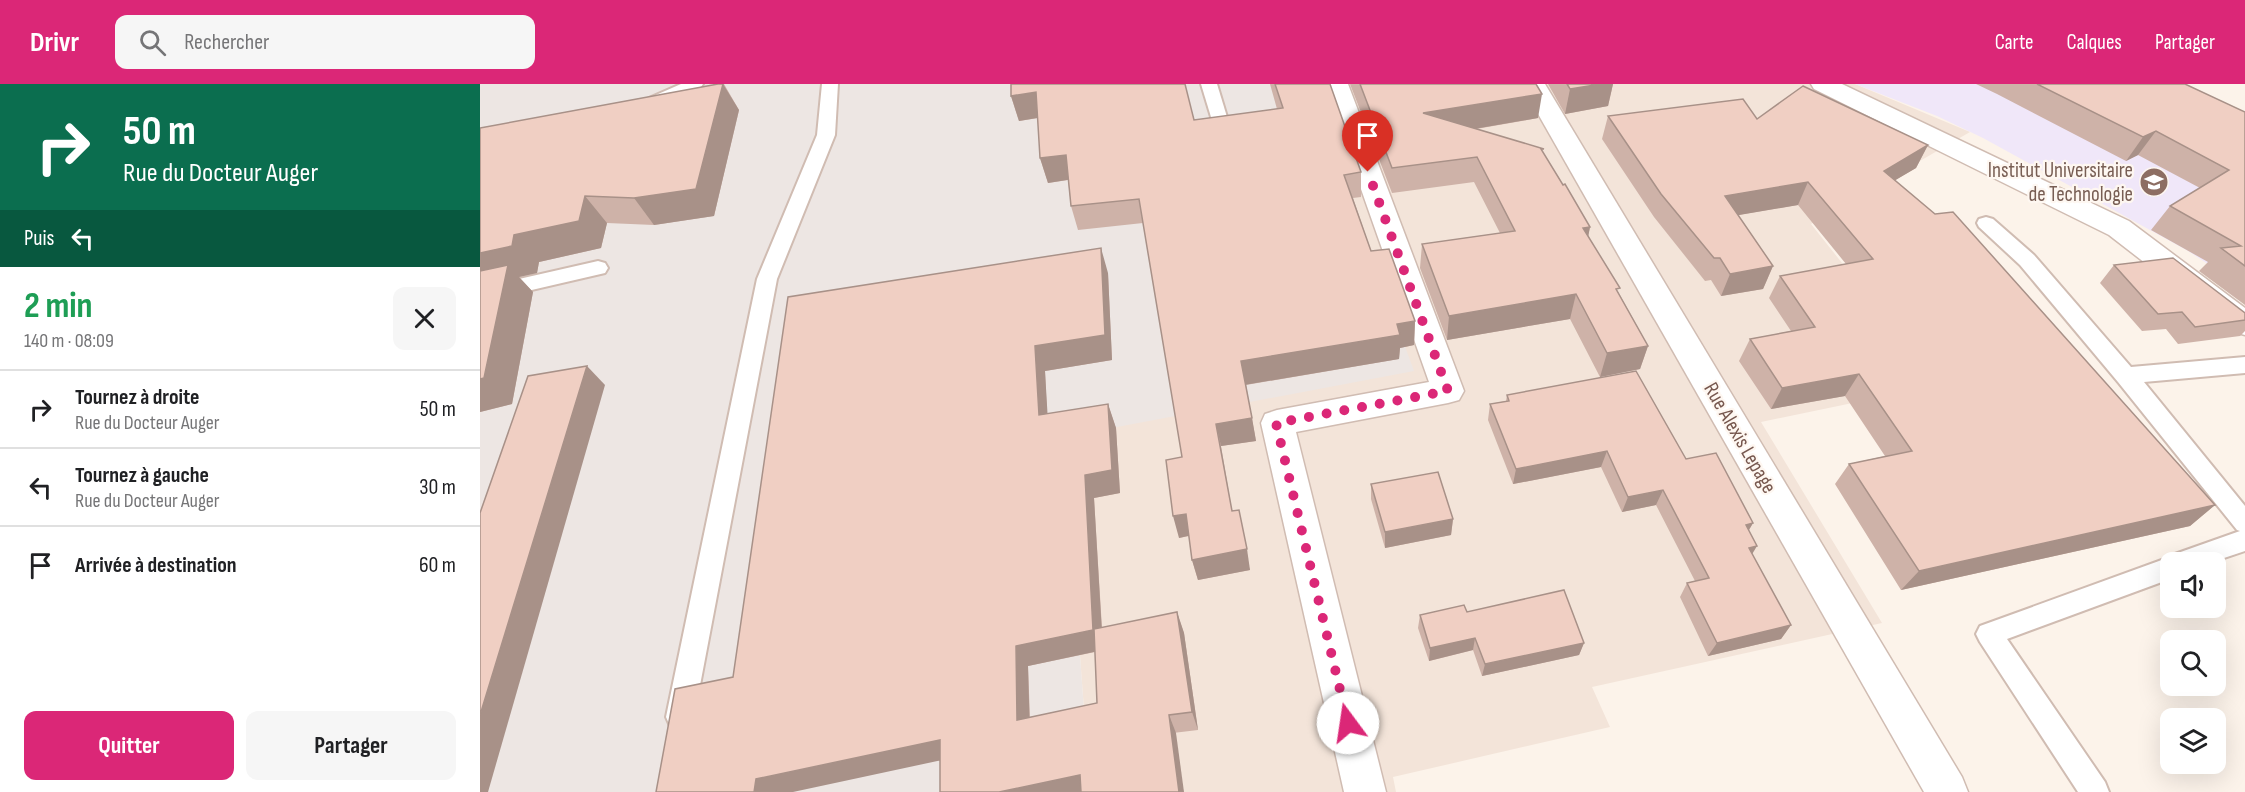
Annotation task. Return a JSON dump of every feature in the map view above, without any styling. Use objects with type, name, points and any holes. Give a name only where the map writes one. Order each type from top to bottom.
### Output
[{"type":"street","points":[[1336,84],[1448,391],[1276,423],[1365,792]]},
{"type":"street","name":"Rue Alexis Lepage","points":[[1533,84],[1947,792]]},
{"type":"street","points":[[1823,84],[2119,228],[2245,324]]},
{"type":"lane","points":[[640,106],[663,100],[695,84]]},
{"type":"lane","points":[[676,734],[767,279],[826,135],[830,84]]},
{"type":"lane","points":[[1209,84],[1220,117]]},
{"type":"lane","points":[[1986,223],[2027,260],[2126,376],[2245,523]]},
{"type":"lane","points":[[480,295],[598,268]]},
{"type":"lane","points":[[2126,376],[2245,365]]},
{"type":"lane","points":[[2212,552],[2245,540]]},
{"type":"lane","points":[[2095,792],[1989,634],[2160,572]]},
{"type":"shaded area","points":[[480,84],[1309,84],[1414,371],[1064,437],[1090,792],[480,792]]},
{"type":"shaded area","points":[[1309,84],[1855,84],[1970,132],[1811,224],[1939,385],[1761,422],[1882,623],[1592,687],[1610,727],[1393,777],[1396,792],[1090,792],[1064,437]]},
{"type":"shaded area","name":"Institut Universitaire de Technologie","points":[[1855,84],[2121,84],[2245,146],[2211,266],[2188,251],[1983,138],[1937,116]]},
{"type":"building","points":[[723,84],[696,189],[634,198],[585,196],[579,221],[514,235],[512,246],[480,253],[480,128]]},
{"type":"building","points":[[1011,84],[1185,84],[1194,120],[1283,108],[1275,84],[1330,84],[1361,172],[1344,175],[1371,251],[1389,249],[1415,321],[1397,324],[1400,335],[1241,361],[1252,418],[1216,424],[1232,511],[1239,510],[1247,549],[1192,560],[1186,514],[1173,516],[1166,460],[1182,457],[1139,199],[1071,206],[1066,155],[1040,158],[1036,92],[1011,96]]},
{"type":"building","points":[[1360,84],[1536,84],[1542,94],[1423,113],[1544,149],[1541,149],[1590,227],[1583,228],[1620,288],[1616,289],[1648,346],[1607,353],[1576,294],[1449,316],[1422,244],[1515,231],[1477,157],[1392,168]]},
{"type":"building","points":[[1567,84],[1601,84],[1570,89]]},
{"type":"building","points":[[2037,84],[2185,84],[2245,112],[2245,266],[2221,248],[2241,246],[2170,206],[2229,170],[2156,131],[2143,137]]},
{"type":"building","points":[[1803,86],[1928,145],[1884,171],[1935,214],[1953,212],[2215,505],[1919,571],[1849,464],[1912,451],[1859,374],[1782,388],[1750,339],[1815,327],[1780,276],[1873,259],[1808,182],[1725,196],[1773,266],[1730,274],[1720,258],[1714,258],[1661,194],[1608,116],[1743,99],[1757,119]]},
{"type":"building","points":[[1101,248],[1105,335],[1035,346],[1039,415],[1108,404],[1112,470],[1085,475],[1093,630],[1016,646],[1017,720],[1097,703],[1094,629],[1177,612],[1192,712],[1169,715],[1179,792],[1081,792],[1080,775],[999,792],[940,792],[940,740],[756,779],[754,792],[656,792],[675,689],[733,677],[788,297]]},
{"type":"building","points":[[2173,258],[2245,313],[2245,320],[2195,327],[2182,312],[2158,314],[2114,265]]},
{"type":"building","points":[[508,265],[484,378],[480,379],[480,271]]},
{"type":"building","points":[[587,366],[480,715],[480,513],[528,376]]},
{"type":"building","points":[[1636,371],[1686,459],[1716,453],[1753,523],[1746,525],[1757,546],[1749,548],[1791,625],[1717,643],[1687,583],[1709,578],[1663,490],[1628,497],[1607,451],[1516,469],[1490,404],[1509,401],[1507,395]]},
{"type":"building","points":[[1438,472],[1453,519],[1385,532],[1371,484]]},
{"type":"building","points":[[1564,590],[1584,643],[1485,664],[1475,638],[1430,648],[1420,615],[1464,605],[1467,612]]},
{"type":"place","name":"Institut Universitaire de Technologie","points":[[2154,182]]},
{"type":"route","points":[[1348,723],[1276,423],[1448,391],[1368,172]]}]
